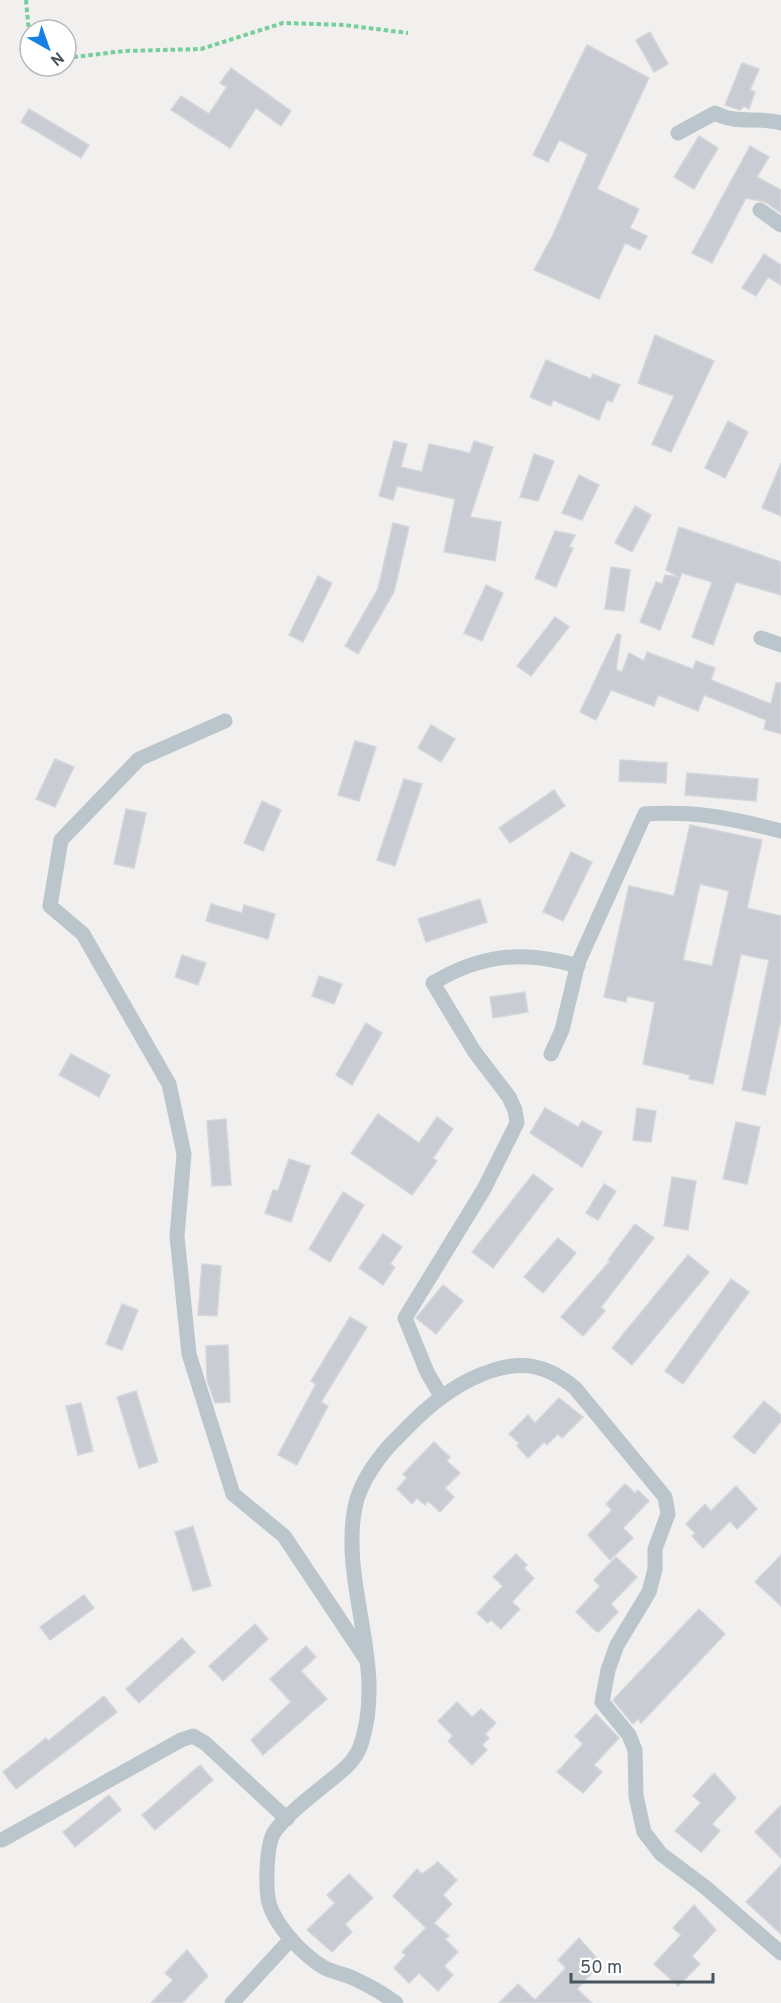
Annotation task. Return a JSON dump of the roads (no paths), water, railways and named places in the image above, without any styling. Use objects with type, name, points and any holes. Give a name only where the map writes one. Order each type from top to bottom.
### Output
[{"type":"street","points":[[678,133],[715,113],[726,119],[768,119],[781,123]]},
{"type":"street","points":[[760,210],[781,225]]},
{"type":"street","points":[[761,638],[781,645]]},
{"type":"street","points":[[225,721],[139,759],[61,840],[50,906],[83,934],[169,1084],[184,1154],[177,1236],[189,1354],[233,1494],[284,1536],[369,1664]]},
{"type":"street","points":[[551,1054],[562,1030],[578,966],[645,814],[686,812],[734,819],[781,831]]},
{"type":"street","points":[[441,1396],[427,1372],[405,1318],[484,1189],[506,1150],[517,1124],[515,1110],[509,1097],[474,1051],[433,984],[455,970],[518,955],[548,957],[578,966]]},
{"type":"street","points":[[396,2003],[354,1979],[323,1967],[291,1939],[277,1923],[268,1899],[268,1861],[273,1833],[352,1762],[362,1742],[367,1719],[369,1664],[351,1536],[355,1505],[378,1459],[419,1415],[441,1396],[495,1368],[515,1365],[540,1368],[558,1374],[575,1388],[665,1497],[668,1514],[655,1549],[655,1569],[649,1592],[617,1645],[608,1670],[602,1702],[629,1735],[635,1750],[636,1796],[644,1832],[661,1854],[705,1887],[781,1953]]},
{"type":"street","points":[[2,1840],[193,1736],[205,1743],[287,1819]]},
{"type":"street","points":[[232,2003],[291,1939]]}]
